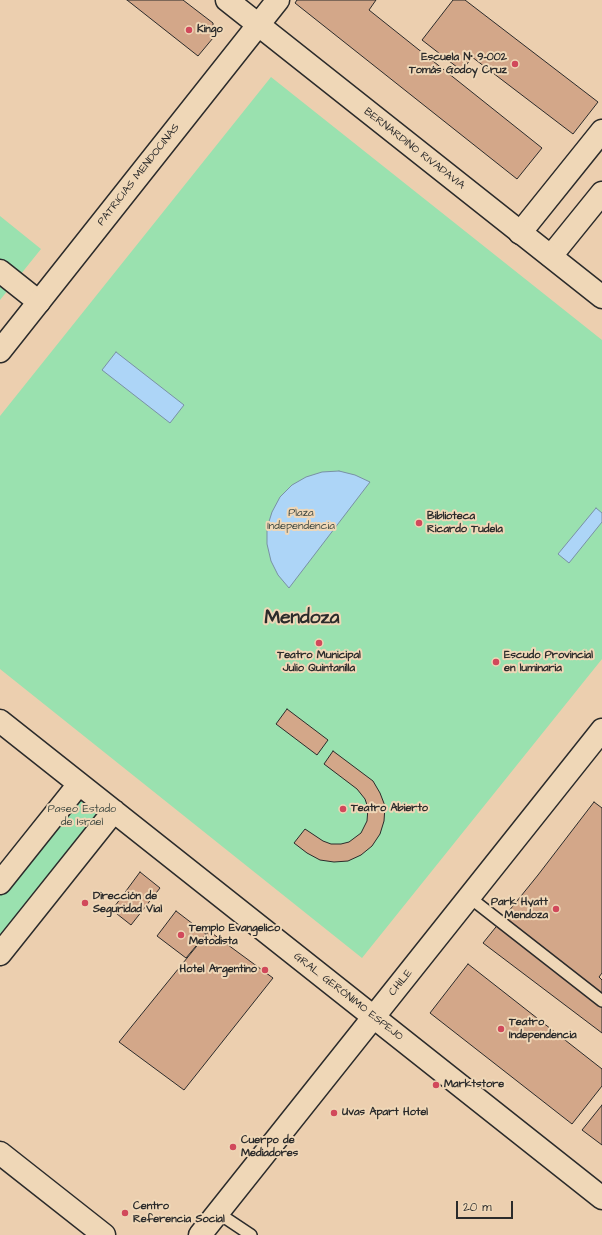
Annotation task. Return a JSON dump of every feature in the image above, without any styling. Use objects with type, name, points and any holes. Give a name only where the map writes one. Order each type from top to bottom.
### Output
[{"type":"street","name":"BERNARDINO RIVADAVIA","points":[[227,0],[602,297]]},
{"type":"street","name":"PATRICIAS MENDOCINAS","points":[[0,351],[278,0]]},
{"type":"street","points":[[520,232],[602,131]]},
{"type":"street","points":[[551,256],[602,193]]},
{"type":"street","points":[[0,271],[39,302]]},
{"type":"street","name":"GRAL. GERÓNIMO ESPEJO","points":[[0,721],[602,1198]]},
{"type":"street","name":"CHILE","points":[[200,1235],[469,897],[598,742]]},
{"type":"street","points":[[0,884],[79,784]]},
{"type":"street","points":[[0,954],[114,811]]},
{"type":"street","points":[[0,1153],[104,1235]]},
{"type":"lane","points":[[469,897],[602,1001]]},
{"type":"lane","points":[[218,1213],[251,1235]]},
{"type":"green space","name":"Plaza Independencia","points":[[271,77],[602,340],[602,659],[362,958],[0,669],[0,416]]},
{"type":"green space","points":[[0,216],[41,249],[0,300]]},
{"type":"green space","name":"Paseo Estado de Israel","points":[[79,784],[114,811],[0,954],[0,883]]},
{"type":"water","points":[[116,352],[184,405],[170,423],[102,370]]},
{"type":"water","points":[[339,471],[355,475],[370,482],[289,588],[278,575],[271,561],[267,544],[267,528],[272,512],[280,497],[292,485],[306,477],[322,472]]},
{"type":"water","points":[[596,508],[602,513],[602,522],[569,563],[558,554]]},
{"type":"building","name":"Kingo","points":[[127,0],[183,0],[213,23],[213,38],[198,56]]},
{"type":"building","points":[[297,0],[376,0],[369,10],[542,148],[517,179],[295,3]]},
{"type":"building","name":"Escuela N° 9-002 Tomás Godoy Cruz","points":[[453,0],[465,0],[598,102],[573,134],[472,57],[462,71],[422,40]]},
{"type":"building","points":[[287,709],[328,740],[317,755],[276,724]]},
{"type":"building","points":[[333,751],[373,781],[385,806],[384,821],[380,834],[372,846],[361,855],[348,861],[334,862],[320,860],[307,853],[294,843],[305,829],[323,841],[331,844],[349,842],[361,833],[367,821],[368,808],[365,799],[357,789],[324,764]]},
{"type":"building","name":"Park Hyatt Mendoza","points":[[594,802],[602,808],[602,973],[599,977],[602,980],[602,1033],[483,943]]},
{"type":"building","points":[[140,872],[160,888],[131,925],[112,910]]},
{"type":"building","name":"Templo Evangelico Metodista","points":[[176,911],[206,934],[186,958],[157,936]]},
{"type":"building","points":[[209,931],[273,978],[184,1090],[119,1042]]},
{"type":"building","name":"Teatro Independencia","points":[[468,964],[602,1069],[602,1086],[572,1124],[430,1013]]},
{"type":"building","points":[[602,1105],[602,1145],[582,1130]]},
{"type":"place","name":"Kingo","points":[[189,30]]},
{"type":"place","name":"Escuela N° 9-002 Tomás Godoy Cruz","points":[[515,64]]},
{"type":"place","name":"Biblioteca Ricardo Tudela","points":[[419,523]]},
{"type":"place","name":"Teatro Municipal Julio Quintanilla","points":[[319,643]]},
{"type":"place","name":"Escudo Provincial en luminaria","points":[[496,662]]},
{"type":"place","name":"Teatro Abierto","points":[[343,809]]},
{"type":"place","name":"Dirección de Seguridad Vial","points":[[85,903]]},
{"type":"place","name":"Park Hyatt Mendoza","points":[[556,909]]},
{"type":"place","name":"Templo Evangelico Metodista","points":[[181,935]]},
{"type":"place","name":"Hotel Argentino","points":[[265,970]]},
{"type":"place","name":"Teatro Independencia","points":[[501,1029]]},
{"type":"place","name":"Marktstore","points":[[436,1085]]},
{"type":"place","name":"Uvas Apart Hotel","points":[[334,1113]]},
{"type":"place","name":"Cuerpo de Mediadores","points":[[233,1147]]},
{"type":"place","name":"Centro Referencia Social","points":[[125,1213]]},
{"type":"district","name":"Mendoza","points":[[302,619]]}]
